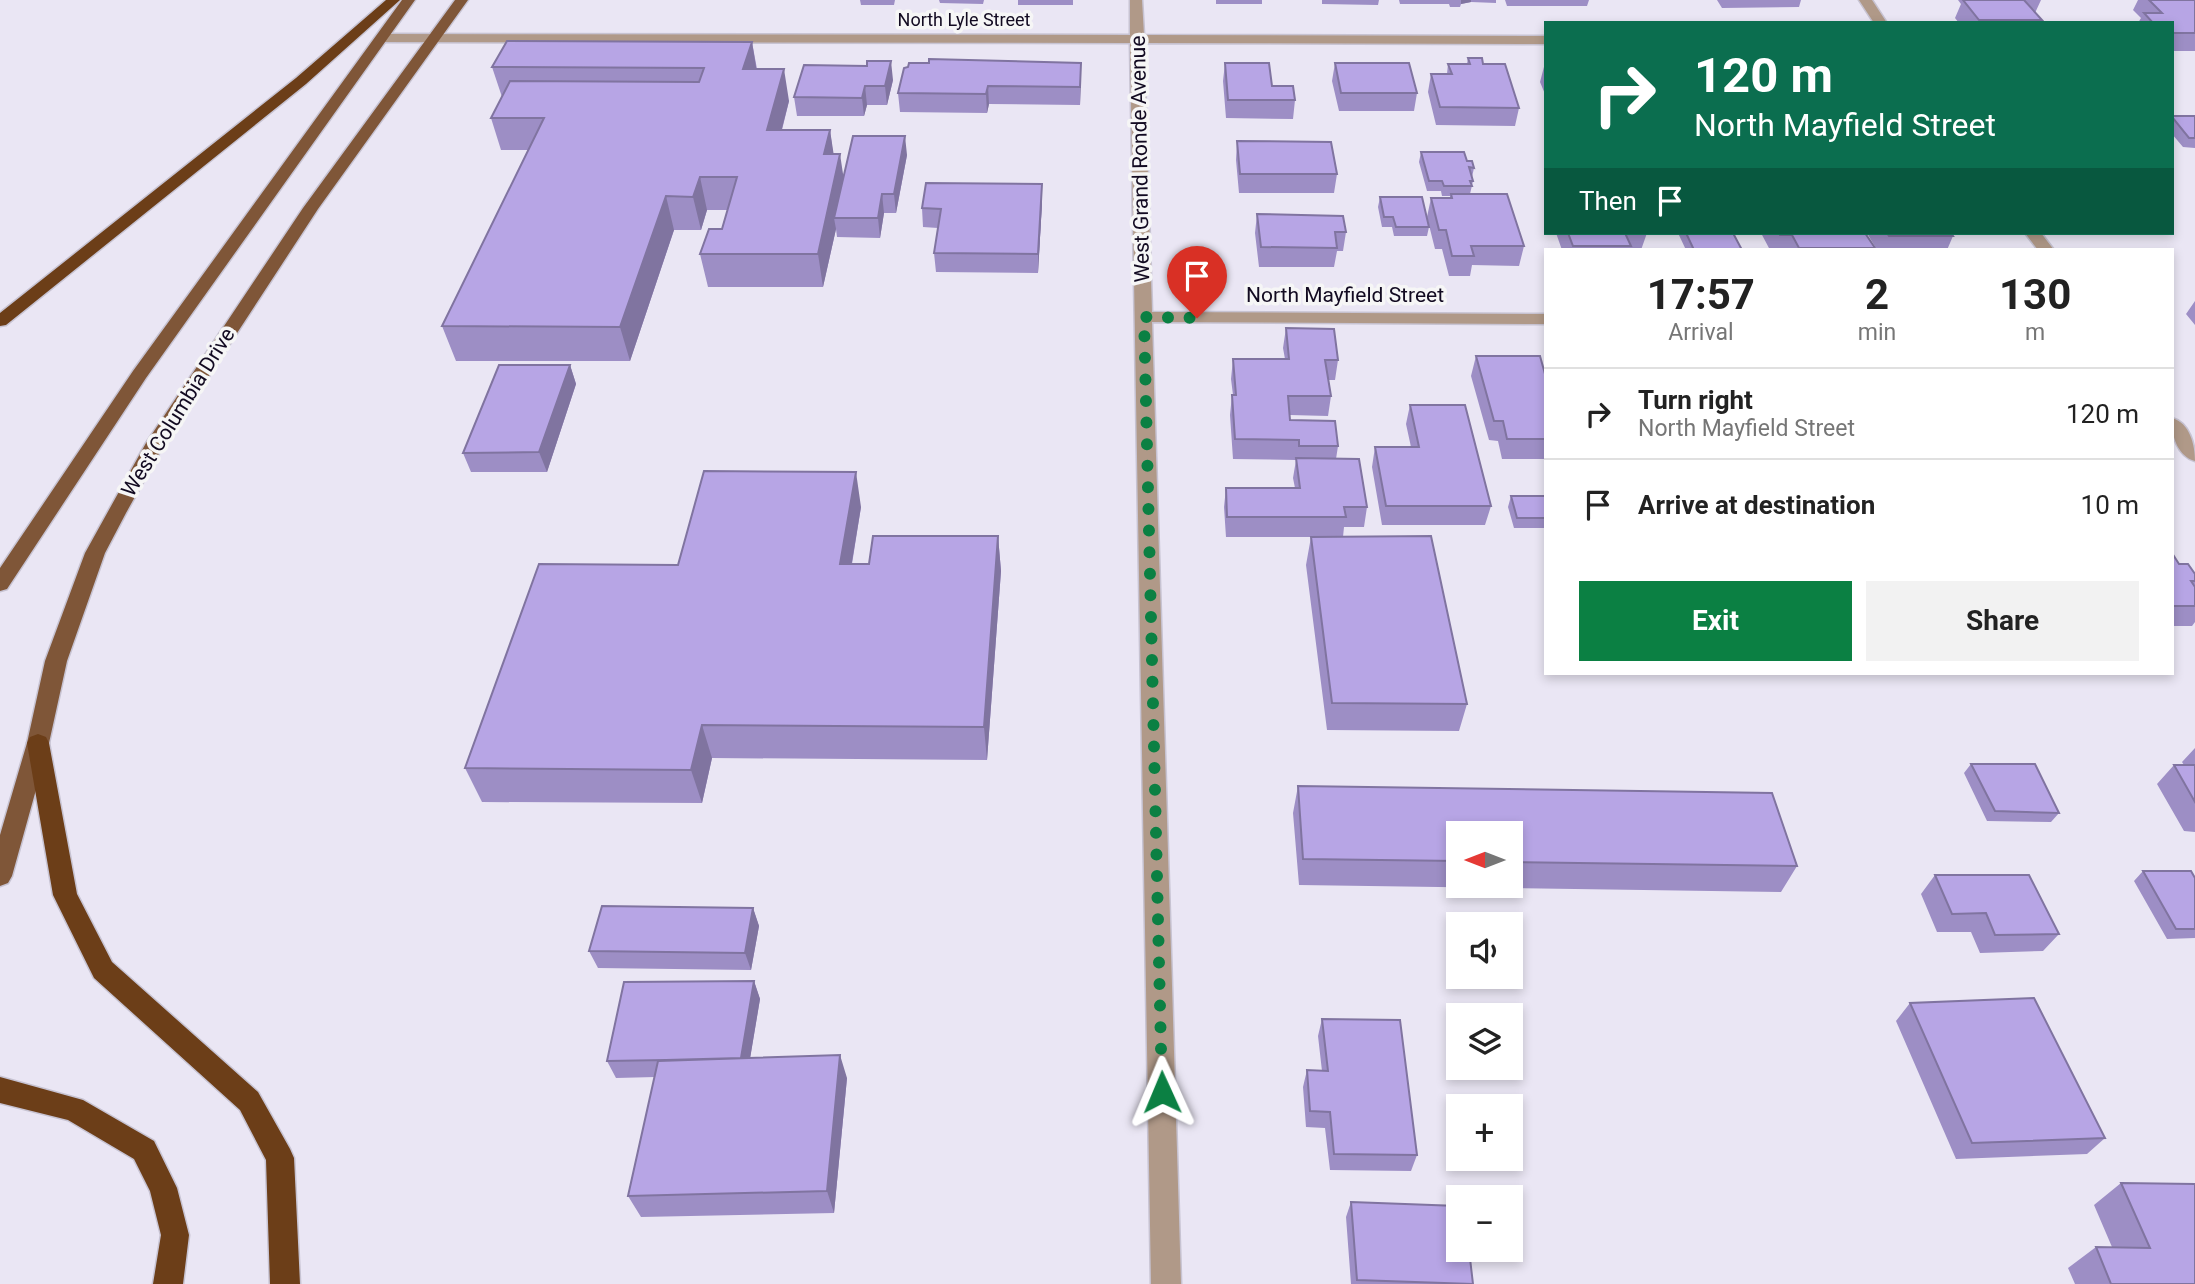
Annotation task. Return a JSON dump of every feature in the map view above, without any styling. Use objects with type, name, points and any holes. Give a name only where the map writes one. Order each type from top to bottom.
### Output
[{"type":"highway","points":[[0,321],[301,80],[394,0]]},
{"type":"highway","points":[[38,743],[65,895],[103,970],[249,1101],[280,1158],[285,1284]]},
{"type":"highway","points":[[0,1090],[74,1109],[144,1150],[163,1188],[175,1235],[167,1284]]},
{"type":"main road","points":[[0,584],[139,375],[409,0]]},
{"type":"main road","name":"West Columbia Drive","points":[[0,876],[38,743],[56,661],[95,553],[116,513],[153,447],[311,208],[462,0]]},
{"type":"street","name":"West Grand Ronde Avenue","points":[[1136,0],[1166,1284]]},
{"type":"street","points":[[1865,0],[1880,21]]},
{"type":"street","name":"North Lyle Street","points":[[382,38],[1544,40]]},
{"type":"street","name":"North Mayfield Street","points":[[1144,317],[1544,319]]},
{"type":"street","points":[[2174,427],[2195,455]]},
{"type":"building","points":[[1963,0],[2024,0],[2042,20],[1979,20]]},
{"type":"building","points":[[2149,0],[2195,0],[2195,33],[2174,33],[2174,21],[2151,21],[2144,13],[2162,13]]},
{"type":"building","points":[[507,41],[752,42],[743,69],[784,69],[767,130],[830,130],[824,154],[840,154],[818,254],[700,254],[709,229],[722,229],[737,177],[700,177],[693,197],[666,196],[620,327],[442,326],[544,118],[491,118],[510,81],[699,82],[704,68],[492,67]]},
{"type":"building","points":[[1468,58],[1482,58],[1483,64],[1505,64],[1519,108],[1440,107],[1431,74],[1452,74],[1448,64],[1470,64]]},
{"type":"building","points":[[929,59],[1081,63],[1080,87],[988,86],[986,94],[898,93],[904,68],[908,67],[909,63],[929,63]]},
{"type":"building","points":[[867,61],[891,61],[885,86],[865,86],[862,98],[794,97],[804,65],[867,66]]},
{"type":"building","points":[[1225,63],[1269,63],[1272,86],[1293,86],[1295,100],[1228,100]]},
{"type":"building","points":[[1335,63],[1409,63],[1417,93],[1341,93]]},
{"type":"building","points":[[2174,116],[2195,116],[2195,138],[2189,138]]},
{"type":"building","points":[[853,136],[905,136],[894,194],[882,194],[878,218],[834,218]]},
{"type":"building","points":[[1237,141],[1331,142],[1337,174],[1240,174]]},
{"type":"building","points":[[1421,152],[1464,152],[1467,161],[1472,161],[1474,168],[1469,167],[1472,186],[1444,186],[1442,181],[1429,181]]},
{"type":"building","points":[[926,183],[1042,184],[1038,254],[934,253],[941,209],[922,208]]},
{"type":"building","points":[[1451,194],[1507,194],[1524,246],[1471,246],[1474,256],[1452,256],[1446,230],[1439,230],[1431,198],[1452,198]]},
{"type":"building","points":[[1380,197],[1422,197],[1429,227],[1396,227],[1393,217],[1384,217]]},
{"type":"building","points":[[1257,214],[1343,216],[1346,232],[1335,232],[1337,248],[1261,247]]},
{"type":"building","points":[[1569,235],[1626,235],[1631,246],[1573,246]]},
{"type":"building","points":[[1687,235],[1734,235],[1741,248],[1693,248]]},
{"type":"building","points":[[1792,235],[1866,235],[1875,248],[1799,248]]},
{"type":"building","points":[[1888,235],[1953,236],[1889,236]]},
{"type":"building","points":[[1286,328],[1334,329],[1338,360],[1325,360],[1331,396],[1288,396],[1290,420],[1335,421],[1338,446],[1299,446],[1299,440],[1235,439],[1233,359],[1289,359]]},
{"type":"building","points":[[1476,356],[1540,356],[1544,370],[1544,439],[1507,439],[1503,421],[1494,421]]},
{"type":"building","points":[[499,365],[570,365],[539,452],[463,453]]},
{"type":"building","points":[[1410,405],[1465,405],[1491,506],[1386,506],[1375,447],[1419,447]]},
{"type":"building","points":[[1296,458],[1359,459],[1367,507],[1344,507],[1346,517],[1227,517],[1226,488],[1300,488]]},
{"type":"building","points":[[704,471],[856,472],[840,564],[869,564],[873,536],[998,536],[984,727],[702,725],[691,770],[465,768],[539,564],[678,565]]},
{"type":"building","points":[[1511,496],[1544,496],[1544,518],[1517,518]]},
{"type":"building","points":[[1431,536],[1467,704],[1332,703],[1311,537]]},
{"type":"building","points":[[2174,556],[2179,564],[2188,564],[2195,574],[2195,581],[2191,581],[2195,587],[2195,606],[2174,606]]},
{"type":"building","points":[[1971,764],[2035,764],[2059,813],[1995,811]]},
{"type":"building","points":[[2174,765],[2195,765],[2195,802]]},
{"type":"building","points":[[1298,786],[1772,793],[1797,866],[1523,862],[1523,821],[1446,821],[1446,861],[1303,859]]},
{"type":"building","points":[[2143,871],[2191,871],[2195,878],[2195,929],[2176,929]]},
{"type":"building","points":[[1935,875],[2029,875],[2059,934],[1995,935],[1986,913],[1952,914]]},
{"type":"building","points":[[602,906],[753,908],[745,953],[589,951]]},
{"type":"building","points":[[754,981],[741,1058],[607,1061],[624,982]]},
{"type":"building","points":[[2034,998],[2105,1138],[1972,1143],[1910,1003]]},
{"type":"building","points":[[1322,1019],[1400,1020],[1417,1155],[1334,1154],[1330,1112],[1310,1111],[1307,1070],[1328,1071]]},
{"type":"building","points":[[840,1055],[827,1191],[628,1196],[658,1061]]},
{"type":"building","points":[[2121,1183],[2195,1184],[2195,1284],[2111,1284],[2096,1247],[2150,1248]]},
{"type":"building","points":[[1351,1202],[1446,1206],[1446,1262],[1470,1262],[1473,1284],[1357,1280]]},
{"type":"route","points":[[1162,1092],[1144,317],[1197,318]]}]
